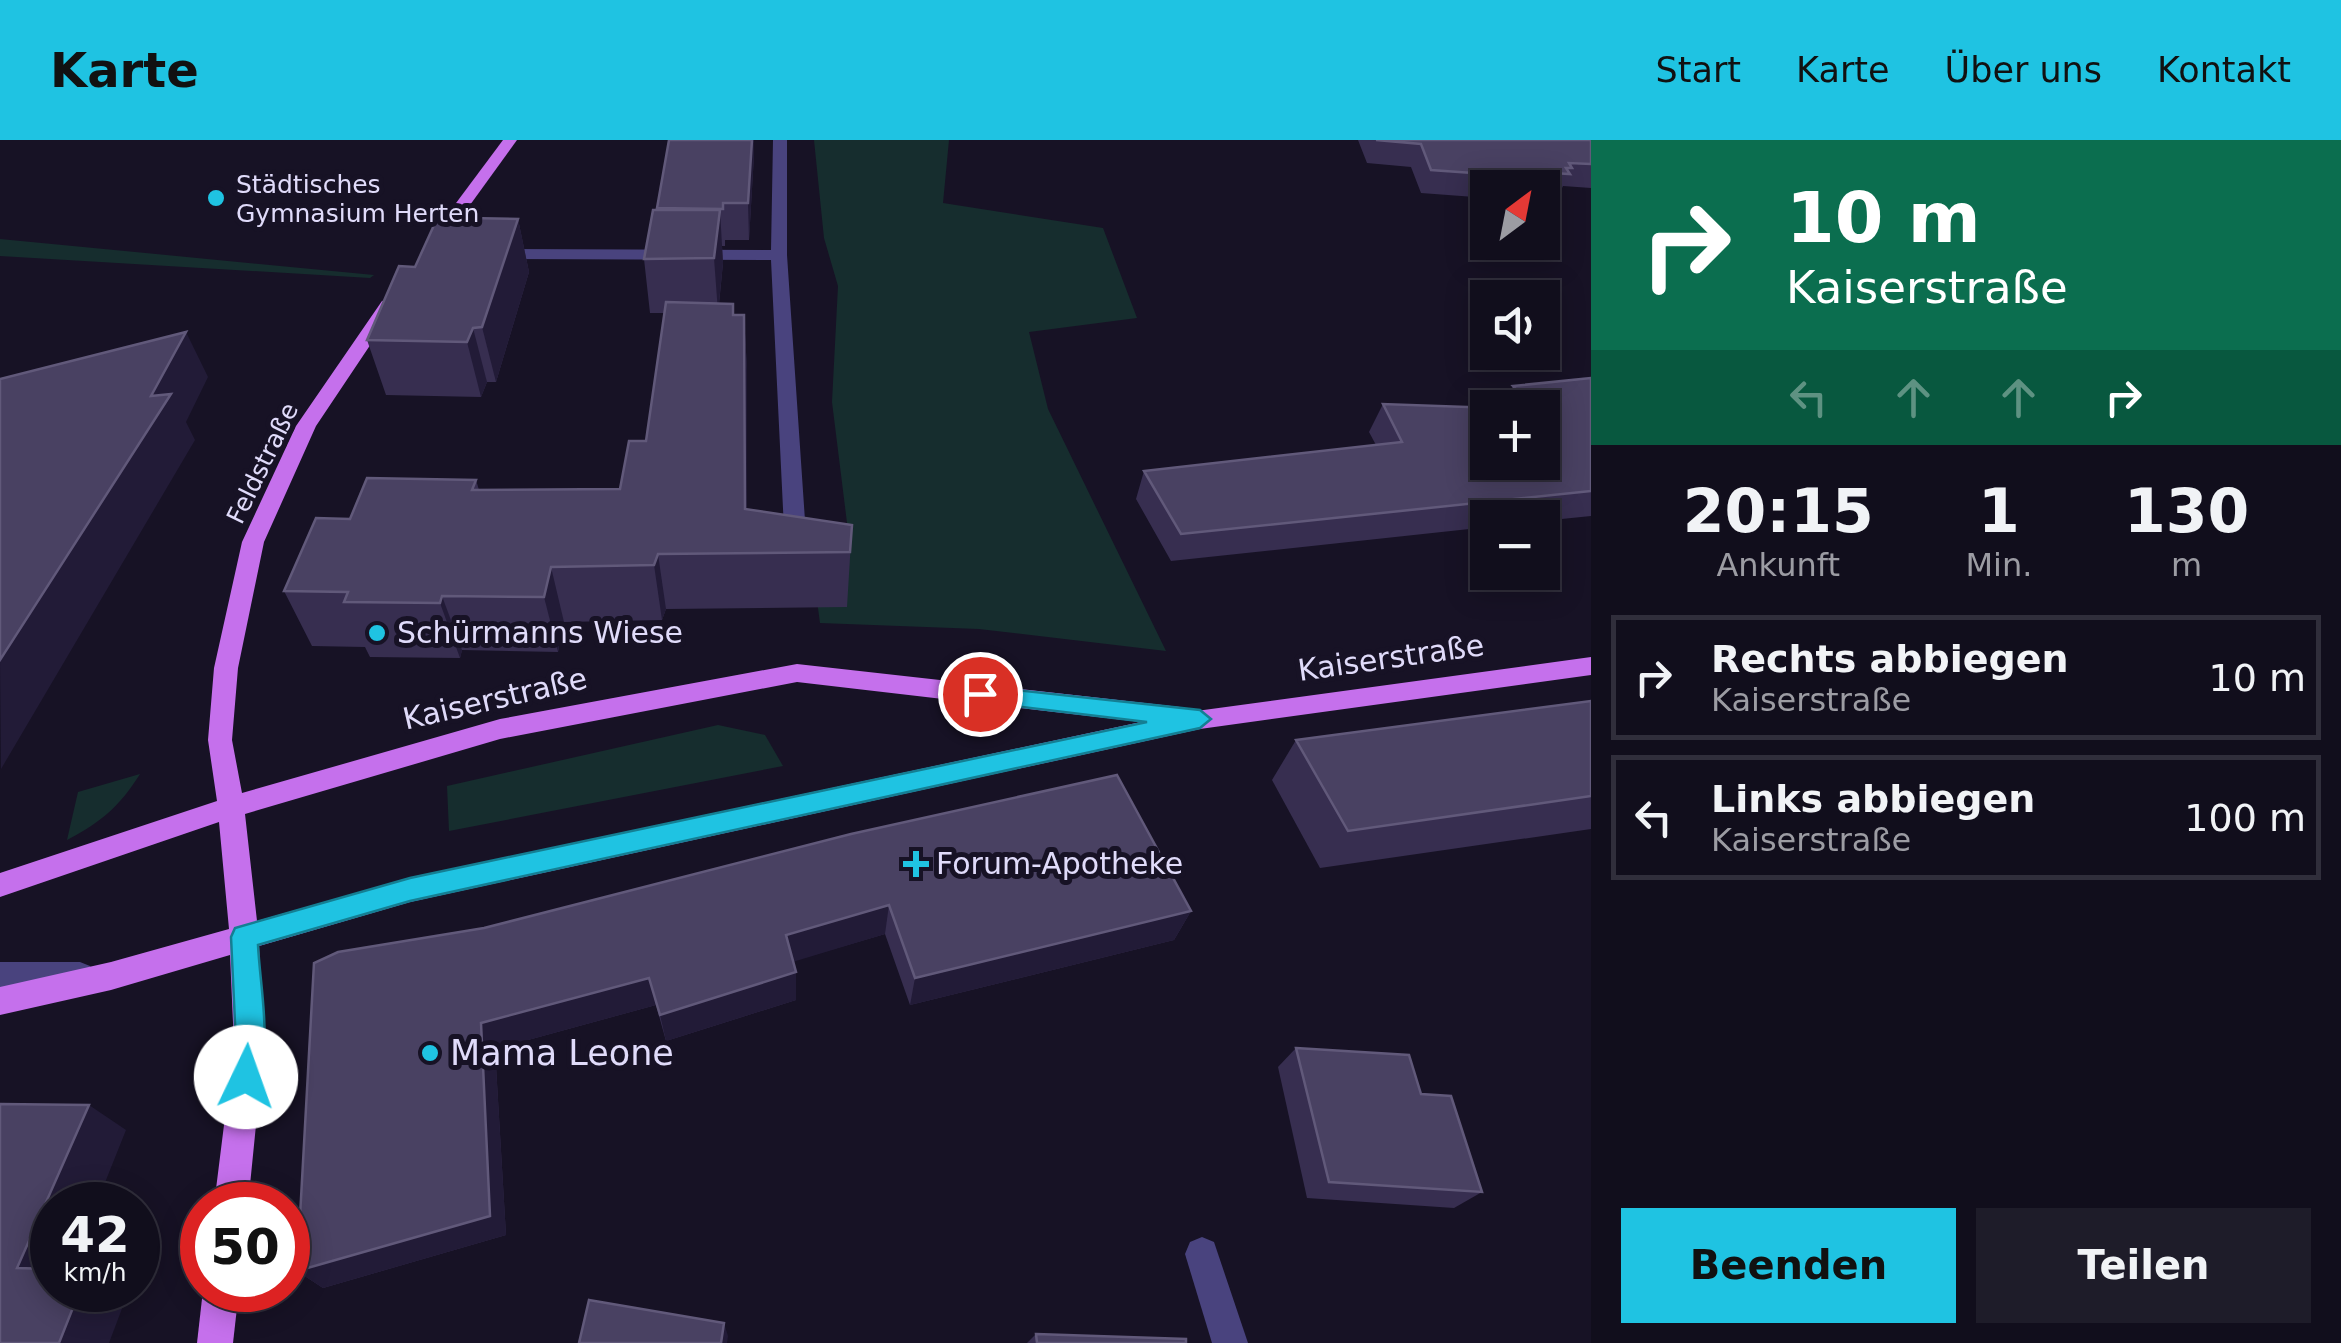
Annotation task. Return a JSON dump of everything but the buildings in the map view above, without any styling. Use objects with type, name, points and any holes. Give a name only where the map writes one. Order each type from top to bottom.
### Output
[{"type":"main road","points":[[422,259],[510,140]]},
{"type":"main road","name":"Feldstraße","points":[[234,1182],[250,1044],[244,937],[220,740],[226,668],[254,542],[306,426],[402,286]]},
{"type":"main road","name":"Kaiserstraße","points":[[0,1001],[110,976],[410,890],[1200,719],[1591,666]]},
{"type":"main road","name":"Kaiserstraße","points":[[0,886],[231,807],[500,729],[797,673],[1200,719]]},
{"type":"main road","points":[[216,1343],[220,1312]]},
{"type":"street","points":[[780,140],[780,255],[796,556]]},
{"type":"street","points":[[422,259],[446,254]]},
{"type":"street","points":[[464,254],[780,255]]},
{"type":"street","name":"Kaiserstraße","points":[[0,976],[110,976]]},
{"type":"street","points":[[1202,1254],[1230,1343]]},
{"type":"green space","points":[[814,140],[949,140],[943,203],[1103,228],[1137,318],[1029,332],[1048,409],[1166,651],[979,629],[820,623],[810,548],[850,547],[832,402],[838,286],[824,238]]},
{"type":"green space","points":[[0,239],[374,275],[370,278],[0,256]]},
{"type":"green space","points":[[718,725],[765,735],[783,766],[449,831],[447,786]]},
{"type":"green space","points":[[140,774],[108,813],[67,840],[78,792]]},
{"type":"place","name":"Städtisches Gymnasium Herten","points":[[216,198]]},
{"type":"place","name":"Schürmanns Wiese","points":[[377,633]]},
{"type":"place","name":"Forum-Apotheke","points":[[916,864]]},
{"type":"place","name":"Mama Leone","points":[[430,1053]]},
{"type":"route","points":[[246,1077],[250,1044],[244,937],[410,890],[1200,719],[980,694]]}]
